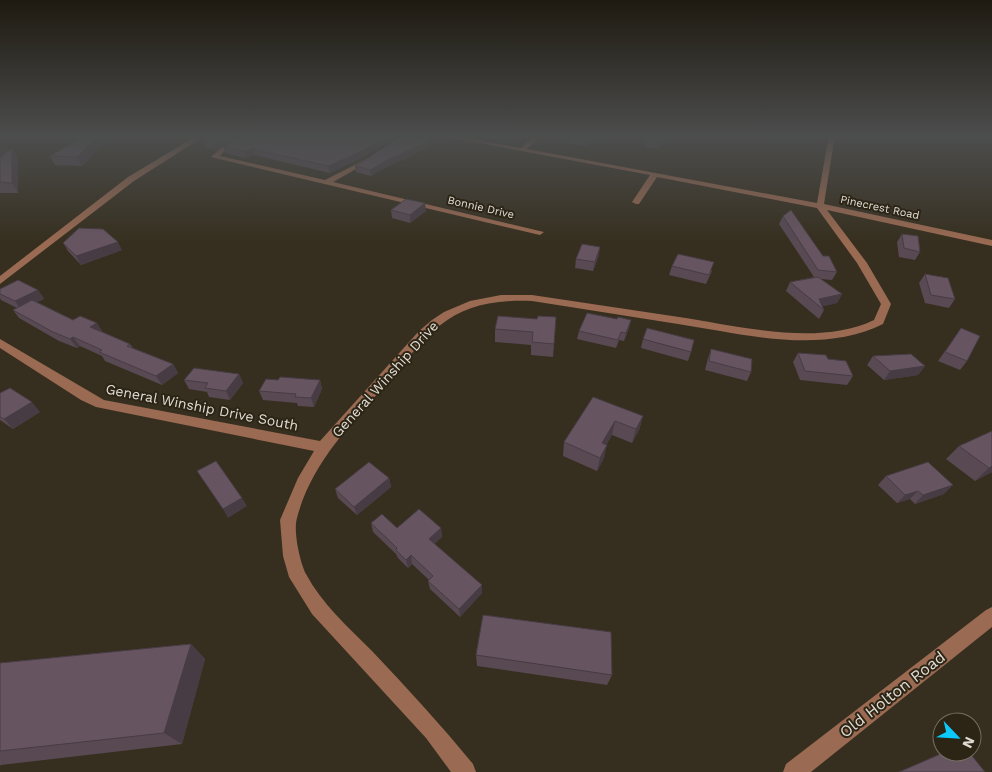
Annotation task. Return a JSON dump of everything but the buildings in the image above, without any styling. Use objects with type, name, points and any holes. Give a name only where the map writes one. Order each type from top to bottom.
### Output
[{"type":"street","points":[[0,281],[145,171]]},
{"type":"street","name":"Bonnie Drive","points":[[274,171],[540,232]]},
{"type":"street","points":[[326,182],[348,171]]},
{"type":"street","name":"Pinecrest Road","points":[[639,171],[992,242]]},
{"type":"street","points":[[820,206],[826,171]]},
{"type":"street","points":[[636,202],[655,174]]},
{"type":"street","name":"General Winship Drive","points":[[465,772],[433,731],[318,608],[298,577],[291,556],[288,520],[305,478],[323,447],[423,333],[440,318],[475,301],[504,296],[532,298],[772,333],[814,335],[854,333],[870,328],[879,322],[886,304],[871,276],[820,206]]},
{"type":"street","name":"General Winship Drive South","points":[[0,343],[86,397],[101,404],[323,447]]},
{"type":"street","name":"Old Holton Road","points":[[794,772],[992,616]]}]
